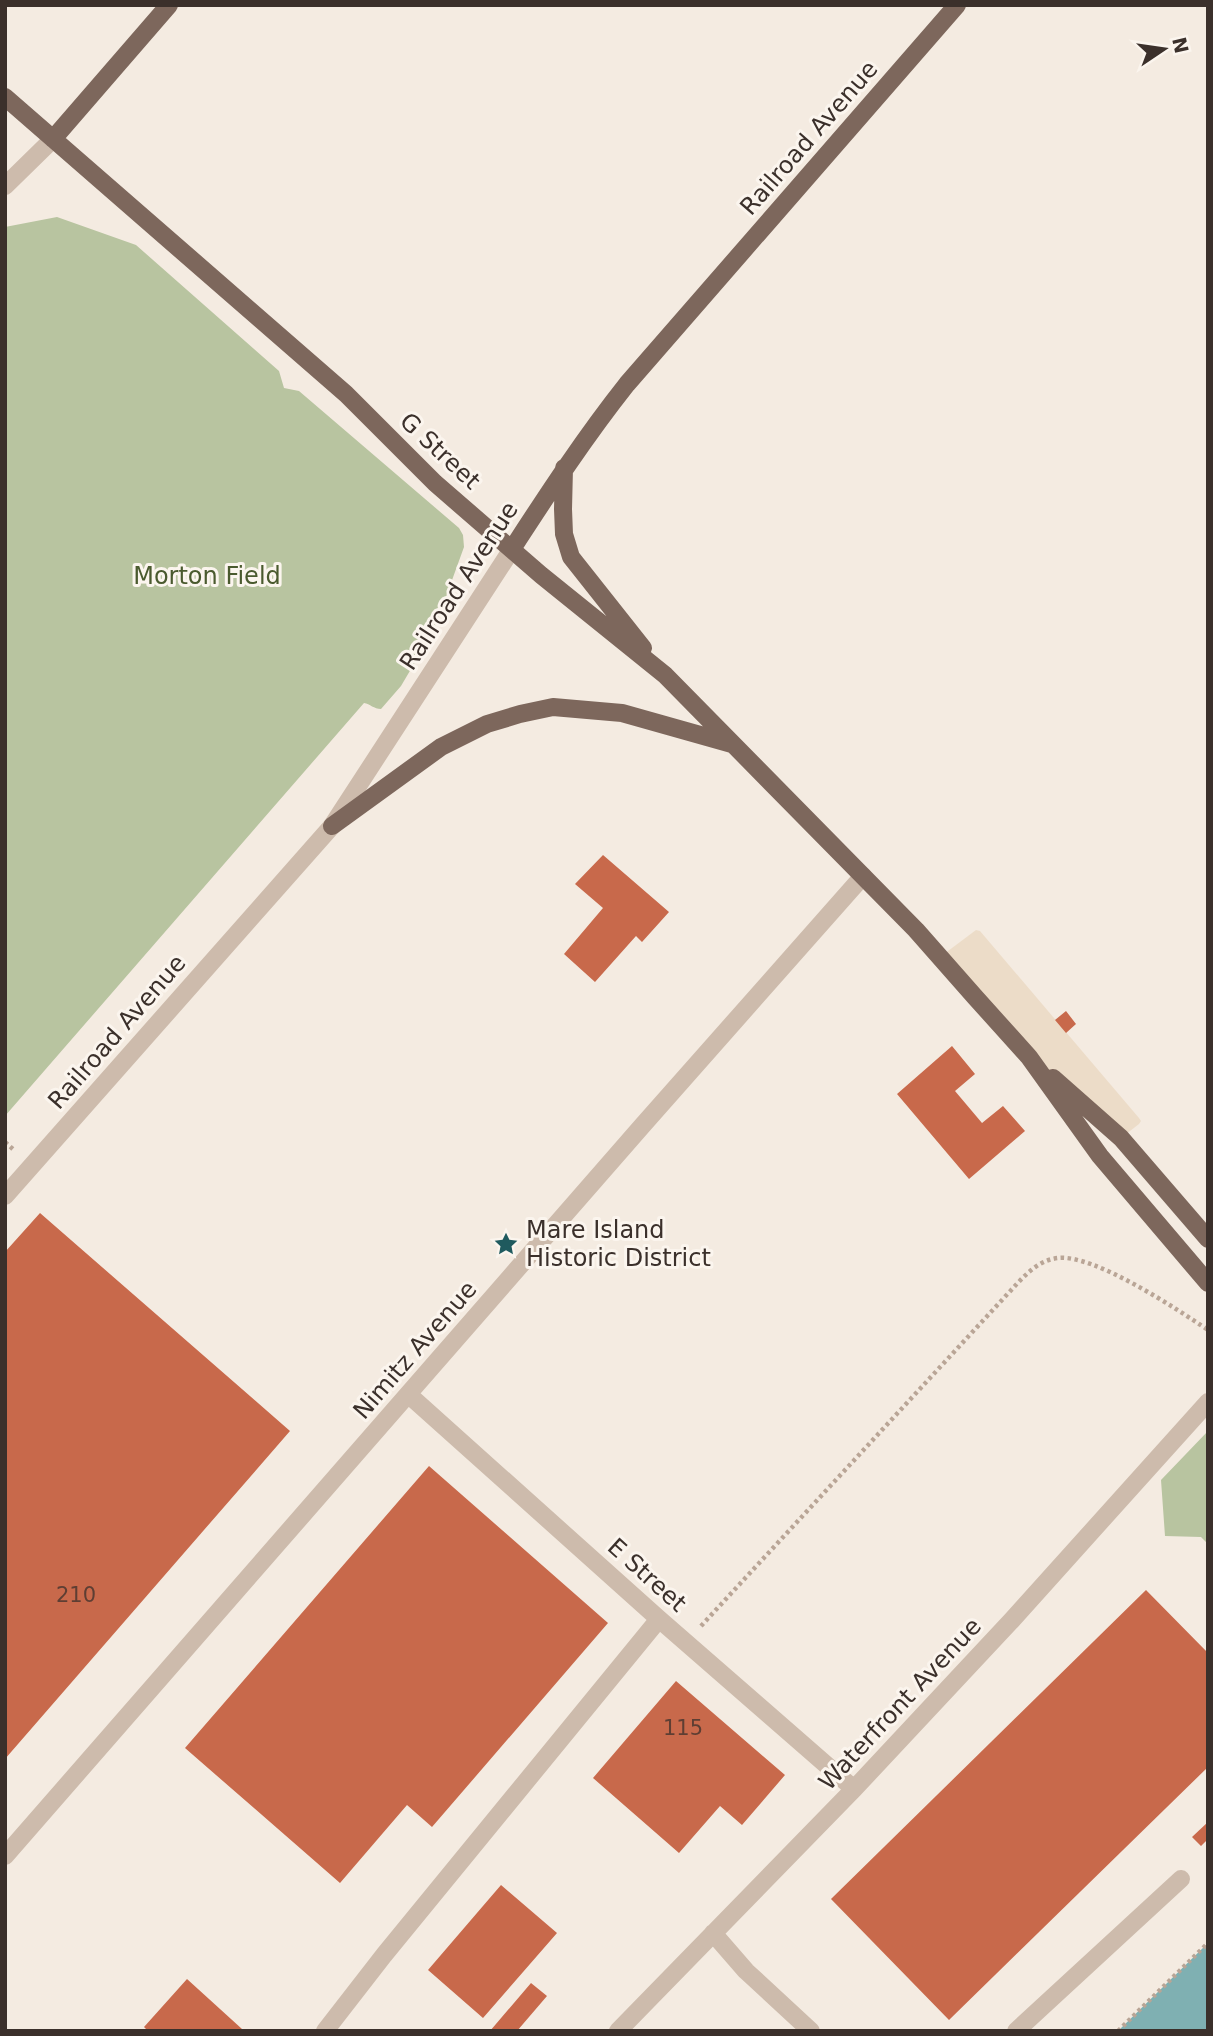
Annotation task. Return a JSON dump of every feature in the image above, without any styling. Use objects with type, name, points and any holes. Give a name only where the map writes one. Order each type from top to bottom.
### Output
[{"type":"main road","points":[[53,139],[169,5]]},
{"type":"main road","name":"Railroad Avenue","points":[[512,549],[564,468],[627,384],[957,5]]},
{"type":"main road","name":"G Street","points":[[5,97],[346,394],[435,483],[541,575],[665,675],[916,930],[1029,1057]]},
{"type":"main road","points":[[564,468],[564,534],[571,557],[665,675]]},
{"type":"main road","points":[[332,825],[442,747],[488,724],[553,707],[622,712],[734,745]]},
{"type":"main road","points":[[1029,1057],[1121,1138],[1208,1239]]},
{"type":"main road","points":[[1029,1057],[1100,1156],[1208,1283]]},
{"type":"street","points":[[5,186],[53,139]]},
{"type":"street","name":"Railroad Avenue","points":[[5,1196],[332,825],[512,549]]},
{"type":"street","name":"Nimitz Avenue","points":[[5,1856],[863,876]]},
{"type":"street","name":"E Street","points":[[409,1395],[854,1789]]},
{"type":"street","name":"Waterfront Avenue","points":[[618,2031],[854,1789],[1012,1620],[1208,1402]]},
{"type":"street","points":[[325,2031],[659,1619]]},
{"type":"street","points":[[1016,2031],[1181,1880]]},
{"type":"street","points":[[713,1933],[746,1971],[811,2031]]},
{"type":"path","points":[[686,1642],[1027,1273],[1041,1263],[1057,1258],[1073,1258],[1105,1269],[1208,1330]]},
{"type":"path","points":[[1118,2031],[1208,1943]]},
{"type":"green space","name":"Morton Field","points":[[57,217],[136,245],[279,371],[284,388],[299,391],[459,528],[464,547],[434,630],[401,686],[381,709],[364,703],[5,1116],[5,227]]},
{"type":"green space","points":[[1208,1431],[1208,1544],[1201,1537],[1165,1536],[1161,1480]]},
{"type":"shaded area","points":[[976,930],[980,931],[1139,1118],[1139,1124],[1121,1138],[1029,1057],[940,957]]},
{"type":"water","points":[[1208,1943],[1208,2031],[1118,2031]]},
{"type":"building","points":[[603,855],[669,912],[642,942],[636,936],[595,982],[564,954],[603,908],[575,884]]},
{"type":"building","points":[[1066,1011],[1076,1024],[1066,1033],[1055,1020]]},
{"type":"building","points":[[952,1046],[975,1074],[955,1091],[982,1123],[1003,1106],[1025,1131],[969,1179],[897,1094]]},
{"type":"building","points":[[40,1213],[290,1431],[5,1759],[5,1252]]},
{"type":"building","points":[[429,1466],[608,1623],[432,1827],[407,1805],[340,1883],[185,1748]]},
{"type":"building","points":[[1146,1590],[1208,1653],[1208,1767],[949,2020],[831,1899]]},
{"type":"building","points":[[676,1681],[785,1775],[742,1825],[720,1806],[679,1853],[593,1778]]},
{"type":"building","points":[[1208,1822],[1208,1839],[1201,1846],[1192,1837]]},
{"type":"building","points":[[501,1885],[557,1933],[483,2018],[428,1970]]},
{"type":"building","points":[[187,1979],[242,2029],[241,2031],[148,2031],[144,2027]]},
{"type":"building","points":[[531,1983],[547,1996],[517,2031],[490,2031]]},
{"type":"place","name":"Mare Island Historic District","points":[[506,1244]]}]
